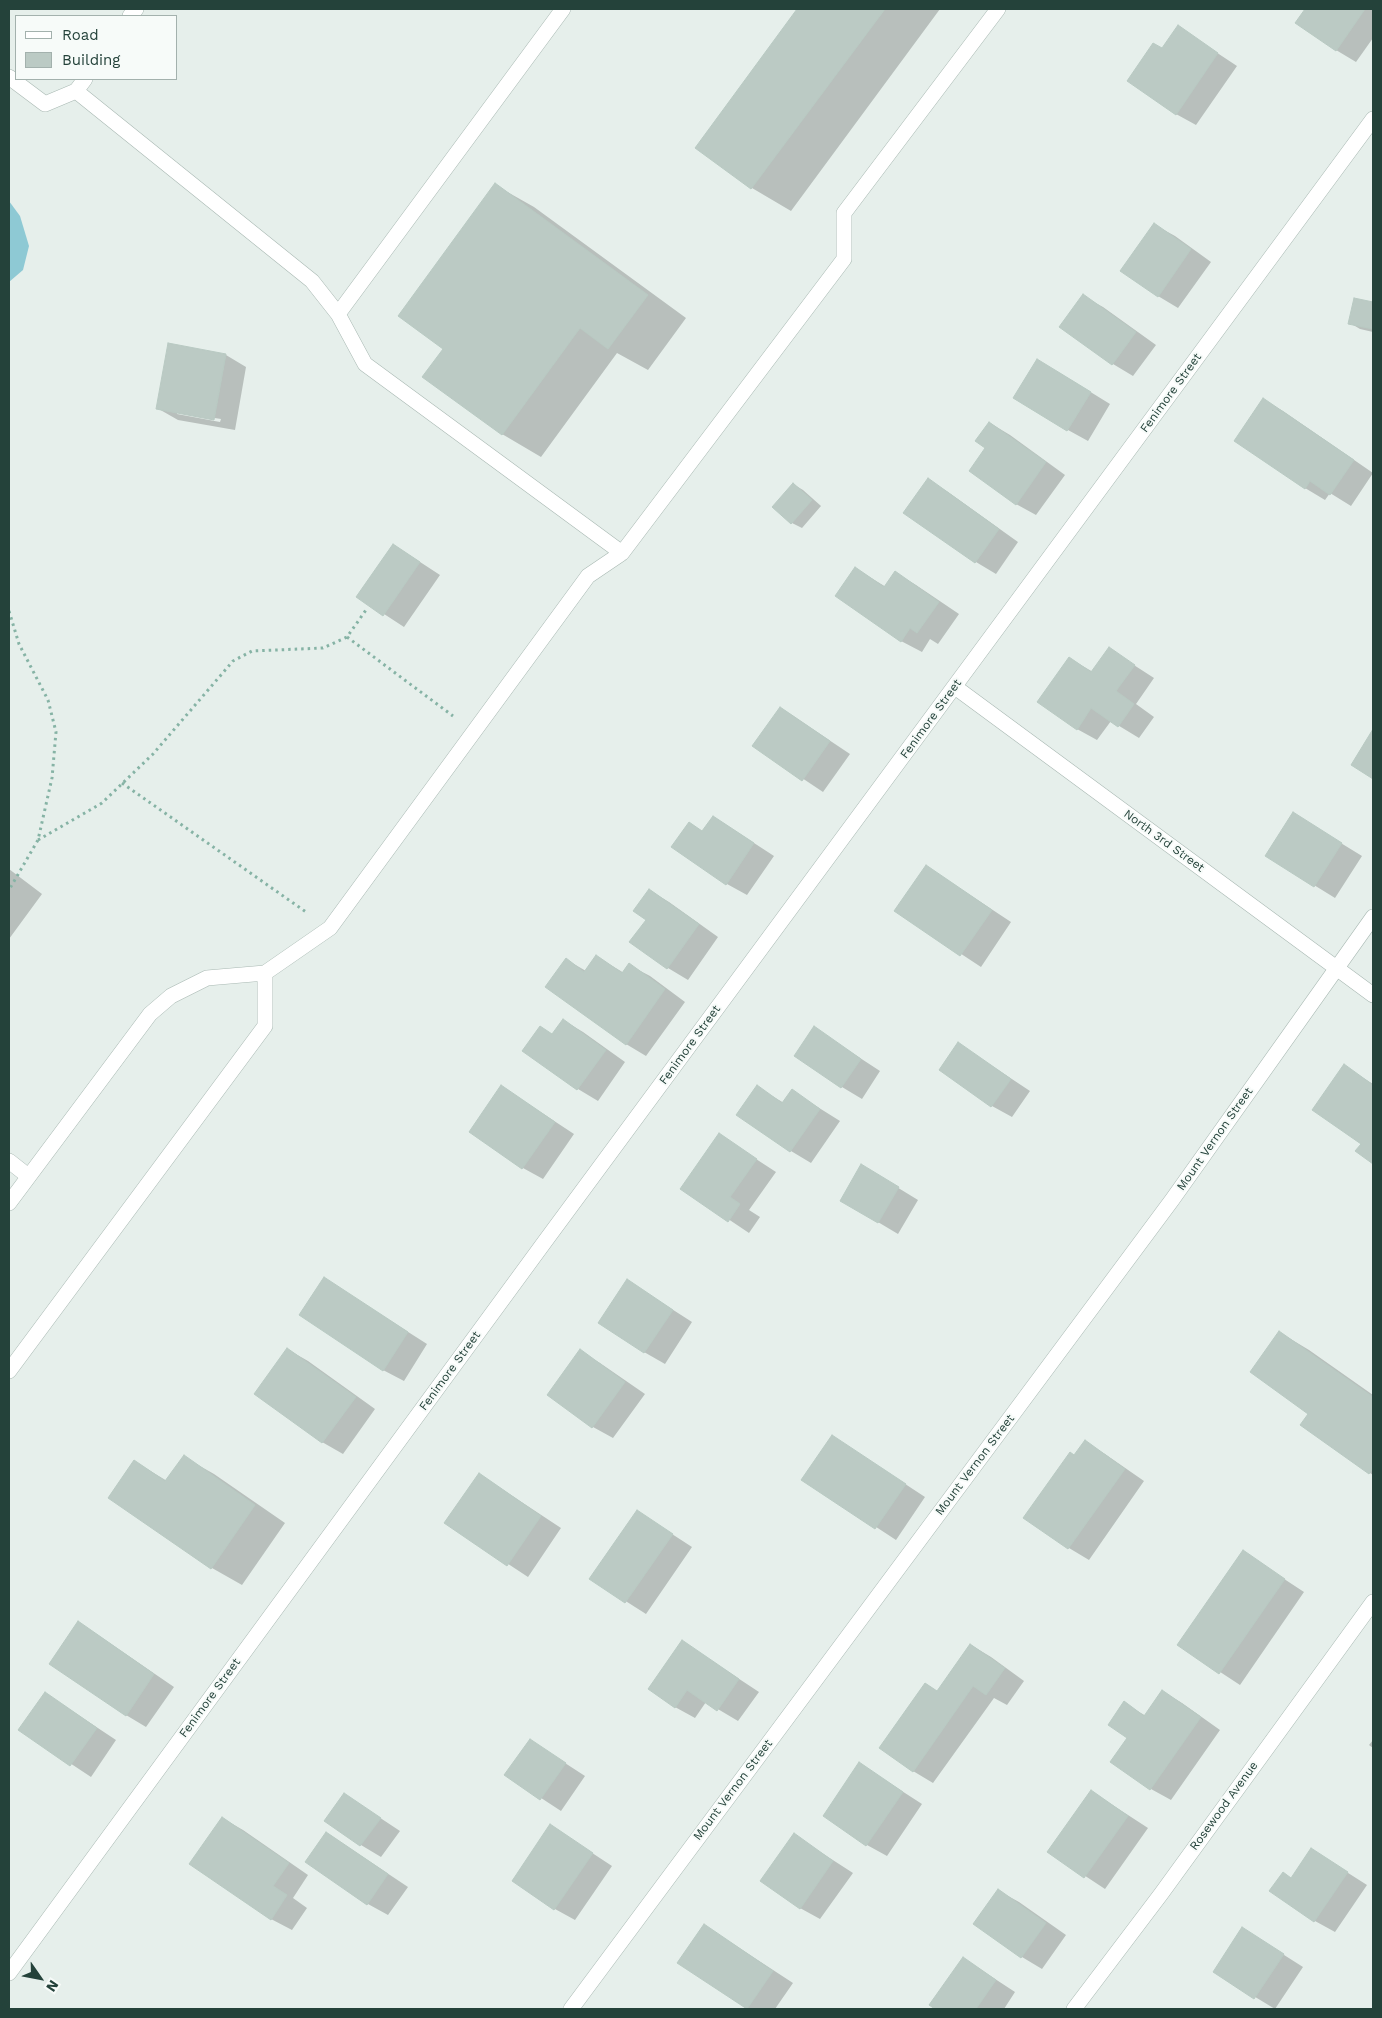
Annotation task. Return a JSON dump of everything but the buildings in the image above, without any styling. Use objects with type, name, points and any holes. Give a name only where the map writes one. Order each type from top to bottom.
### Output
[{"type":"street","points":[[338,314],[563,9]]},
{"type":"street","points":[[9,1203],[150,1014],[171,996],[207,978],[266,973],[330,928],[588,576],[622,553],[844,259],[844,213],[998,9]]},
{"type":"street","points":[[9,77],[46,104],[81,85],[312,281],[338,314],[365,364],[622,553]]},
{"type":"street","name":"Fenimore Street","points":[[9,1973],[546,1240],[1373,119]]},
{"type":"street","name":"North 3rd Street","points":[[955,688],[1373,995]]},
{"type":"street","name":"Mount Vernon Street","points":[[571,2009],[1172,1200],[1373,917]]},
{"type":"street","points":[[9,1371],[265,1026],[266,973]]},
{"type":"street","points":[[9,1161],[28,1176]]},
{"type":"street","name":"Rosewood Avenue","points":[[1074,2009],[1161,1894],[1373,1602]]},
{"type":"path","points":[[38,840],[102,803],[153,754],[233,661],[252,651],[323,648],[347,637],[366,610]]},
{"type":"path","points":[[9,611],[19,644],[48,700],[56,732],[52,778],[38,840],[9,890]]},
{"type":"path","points":[[347,637],[473,731]]},
{"type":"path","points":[[122,783],[330,928]]},
{"type":"water","points":[[9,201],[20,216],[29,246],[23,270],[9,282]]}]
